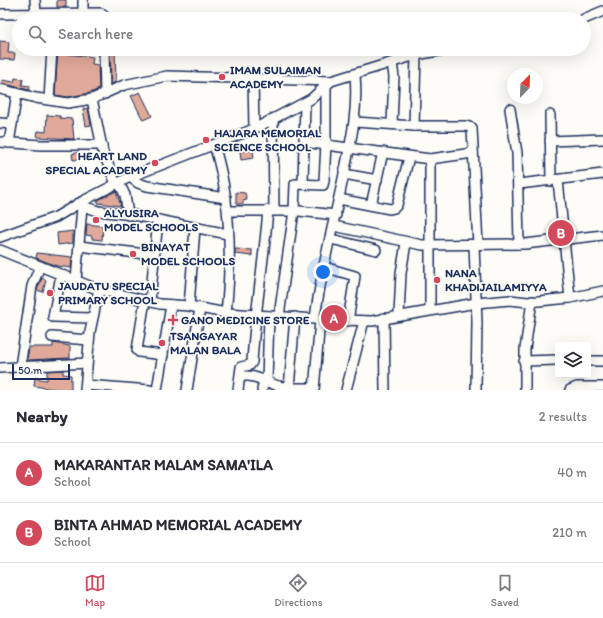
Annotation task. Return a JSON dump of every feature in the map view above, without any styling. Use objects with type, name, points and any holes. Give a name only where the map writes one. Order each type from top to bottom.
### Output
[{"type":"street","points":[[35,0],[36,12]]},
{"type":"street","points":[[82,0],[83,12]]},
{"type":"street","points":[[591,16],[603,11]]},
{"type":"street","points":[[0,14],[12,14]]},
{"type":"street","points":[[49,100],[52,56]]},
{"type":"street","points":[[104,56],[105,94]]},
{"type":"street","points":[[0,237],[56,217],[130,177],[254,129],[305,103],[328,84],[416,56],[414,126]]},
{"type":"street","points":[[392,63],[394,77],[392,124]]},
{"type":"street","points":[[240,377],[266,380],[278,386],[289,388],[314,389],[319,290],[334,226],[355,122],[355,75]]},
{"type":"street","points":[[0,89],[68,103],[92,99],[124,85],[167,76],[253,78],[328,84]]},
{"type":"street","points":[[253,78],[254,129]]},
{"type":"street","points":[[262,390],[266,380],[274,316],[294,211],[294,187],[296,183],[322,185],[324,182],[328,84]]},
{"type":"street","points":[[16,93],[12,124],[5,143],[102,145]]},
{"type":"street","points":[[92,99],[104,157],[125,195],[128,215]]},
{"type":"street","points":[[303,183],[305,103]]},
{"type":"street","points":[[510,110],[517,153],[519,184],[519,244]]},
{"type":"street","points":[[550,115],[550,142],[554,180],[570,298]]},
{"type":"street","points":[[238,390],[242,366],[250,365],[252,362],[256,315],[271,210],[273,119]]},
{"type":"street","points":[[355,122],[472,128],[476,245],[476,390]]},
{"type":"street","points":[[0,123],[12,124]]},
{"type":"street","points":[[550,142],[603,139]]},
{"type":"street","points":[[304,142],[430,159],[473,153]]},
{"type":"street","points":[[214,145],[220,167],[228,211],[229,268],[226,313]]},
{"type":"street","points":[[371,205],[383,152]]},
{"type":"street","points":[[339,199],[390,209],[394,208],[397,205],[409,157]]},
{"type":"street","points":[[430,159],[430,310]]},
{"type":"street","points":[[344,174],[377,180]]},
{"type":"street","points":[[519,184],[603,174]]},
{"type":"street","points":[[130,177],[138,183],[147,186],[226,198]]},
{"type":"street","points":[[79,205],[98,211],[158,220],[228,234]]},
{"type":"street","points":[[76,281],[79,205]]},
{"type":"street","points":[[228,211],[294,211],[336,216]]},
{"type":"street","points":[[158,220],[147,301],[137,350],[139,352],[163,355]]},
{"type":"street","points":[[334,226],[406,243],[429,245],[519,244],[603,236]]},
{"type":"street","points":[[189,306],[195,228]]},
{"type":"street","points":[[331,239],[376,250]]},
{"type":"street","points":[[399,315],[400,273],[406,243]]},
{"type":"street","points":[[78,246],[154,256]]},
{"type":"street","points":[[0,250],[99,289],[147,301],[189,306],[226,313],[295,317],[318,320],[364,321],[476,303],[570,298],[603,291]]},
{"type":"street","points":[[20,368],[32,286],[40,266]]},
{"type":"street","points":[[324,268],[355,276],[348,321]]},
{"type":"street","points":[[61,275],[53,317],[92,318]]},
{"type":"street","points":[[99,289],[92,318],[89,340],[86,388],[150,390]]},
{"type":"street","points":[[525,390],[524,361],[532,301]]},
{"type":"street","points":[[157,390],[171,305]]},
{"type":"street","points":[[187,390],[200,308]]},
{"type":"street","points":[[289,388],[295,317]]},
{"type":"street","points":[[384,318],[385,390]]},
{"type":"street","points":[[346,390],[364,321]]},
{"type":"street","points":[[52,337],[89,340]]},
{"type":"street","points":[[524,361],[555,360]]},
{"type":"street","points":[[591,360],[603,361]]},
{"type":"street","points":[[0,368],[87,363]]},
{"type":"street","points":[[570,390],[576,387],[603,387]]},
{"type":"building","points":[[57,0],[66,0],[66,7],[57,7]]},
{"type":"building","points":[[0,41],[9,42],[8,53],[12,53],[12,56],[15,56],[14,60],[0,59]]},
{"type":"building","points":[[58,56],[93,57],[92,64],[98,65],[99,89],[90,93],[68,97],[55,95]]},
{"type":"building","points":[[110,56],[115,56],[116,82],[111,84]]},
{"type":"building","points":[[15,78],[23,79],[22,85],[30,86],[29,90],[1,83],[2,80],[14,82]]},
{"type":"building","points":[[140,92],[152,116],[143,120],[131,96]]},
{"type":"building","points":[[88,108],[91,125],[86,126],[83,109]]},
{"type":"building","points":[[47,115],[72,119],[74,139],[37,137],[38,131],[46,132]]},
{"type":"building","points":[[253,150],[254,158],[241,160],[240,151]]},
{"type":"building","points":[[79,152],[80,159],[73,160],[72,154]]},
{"type":"building","points":[[116,191],[121,206],[98,203],[98,200]]},
{"type":"building","points":[[236,192],[245,193],[247,200],[243,201],[243,204],[236,204]]},
{"type":"building","points":[[87,224],[103,226],[102,240],[92,239],[92,236],[86,235]]},
{"type":"building","points":[[73,231],[73,243],[58,245],[57,233]]},
{"type":"building","points":[[235,249],[252,250],[252,256],[235,254]]},
{"type":"building","points":[[37,253],[72,257],[71,268],[57,266],[36,258]]},
{"type":"building","points":[[42,278],[46,280],[43,292],[37,290]]},
{"type":"building","points":[[53,343],[70,346],[70,358],[27,360],[29,347],[53,347]]},
{"type":"building","points":[[63,370],[63,374],[71,375],[71,390],[34,386],[35,378],[47,380],[47,371]]},
{"type":"place","name":"IMAM SULAIMAN ACADEMY","points":[[222,77]]},
{"type":"place","name":"HAJARA MEMORIAL SCIENCE SCHOOL","points":[[206,140]]},
{"type":"place","name":"HEART LAND SPECIAL ACADEMY","points":[[155,163]]},
{"type":"place","name":"ALYUSIRA MODEL SCHOOLS","points":[[96,220]]},
{"type":"place","name":"BINTA AHMAD MEMORIAL ACADEMY","points":[[561,233]]},
{"type":"place","name":"BINAYAT MODEL SCHOOLS","points":[[133,254]]},
{"type":"place","name":"NANA KHADIJAILAMIYYA","points":[[437,280]]},
{"type":"place","name":"JAUDATU SPECIAL PRIMARY SCHOOL","points":[[50,293]]},
{"type":"place","name":"MAKARANTAR MALAM SAMA'ILA","points":[[334,318]]},
{"type":"place","name":"GANO MEDICINE STORE","points":[[173,320]]},
{"type":"place","name":"TSANGAYAR MALAN BALA","points":[[162,343]]}]
